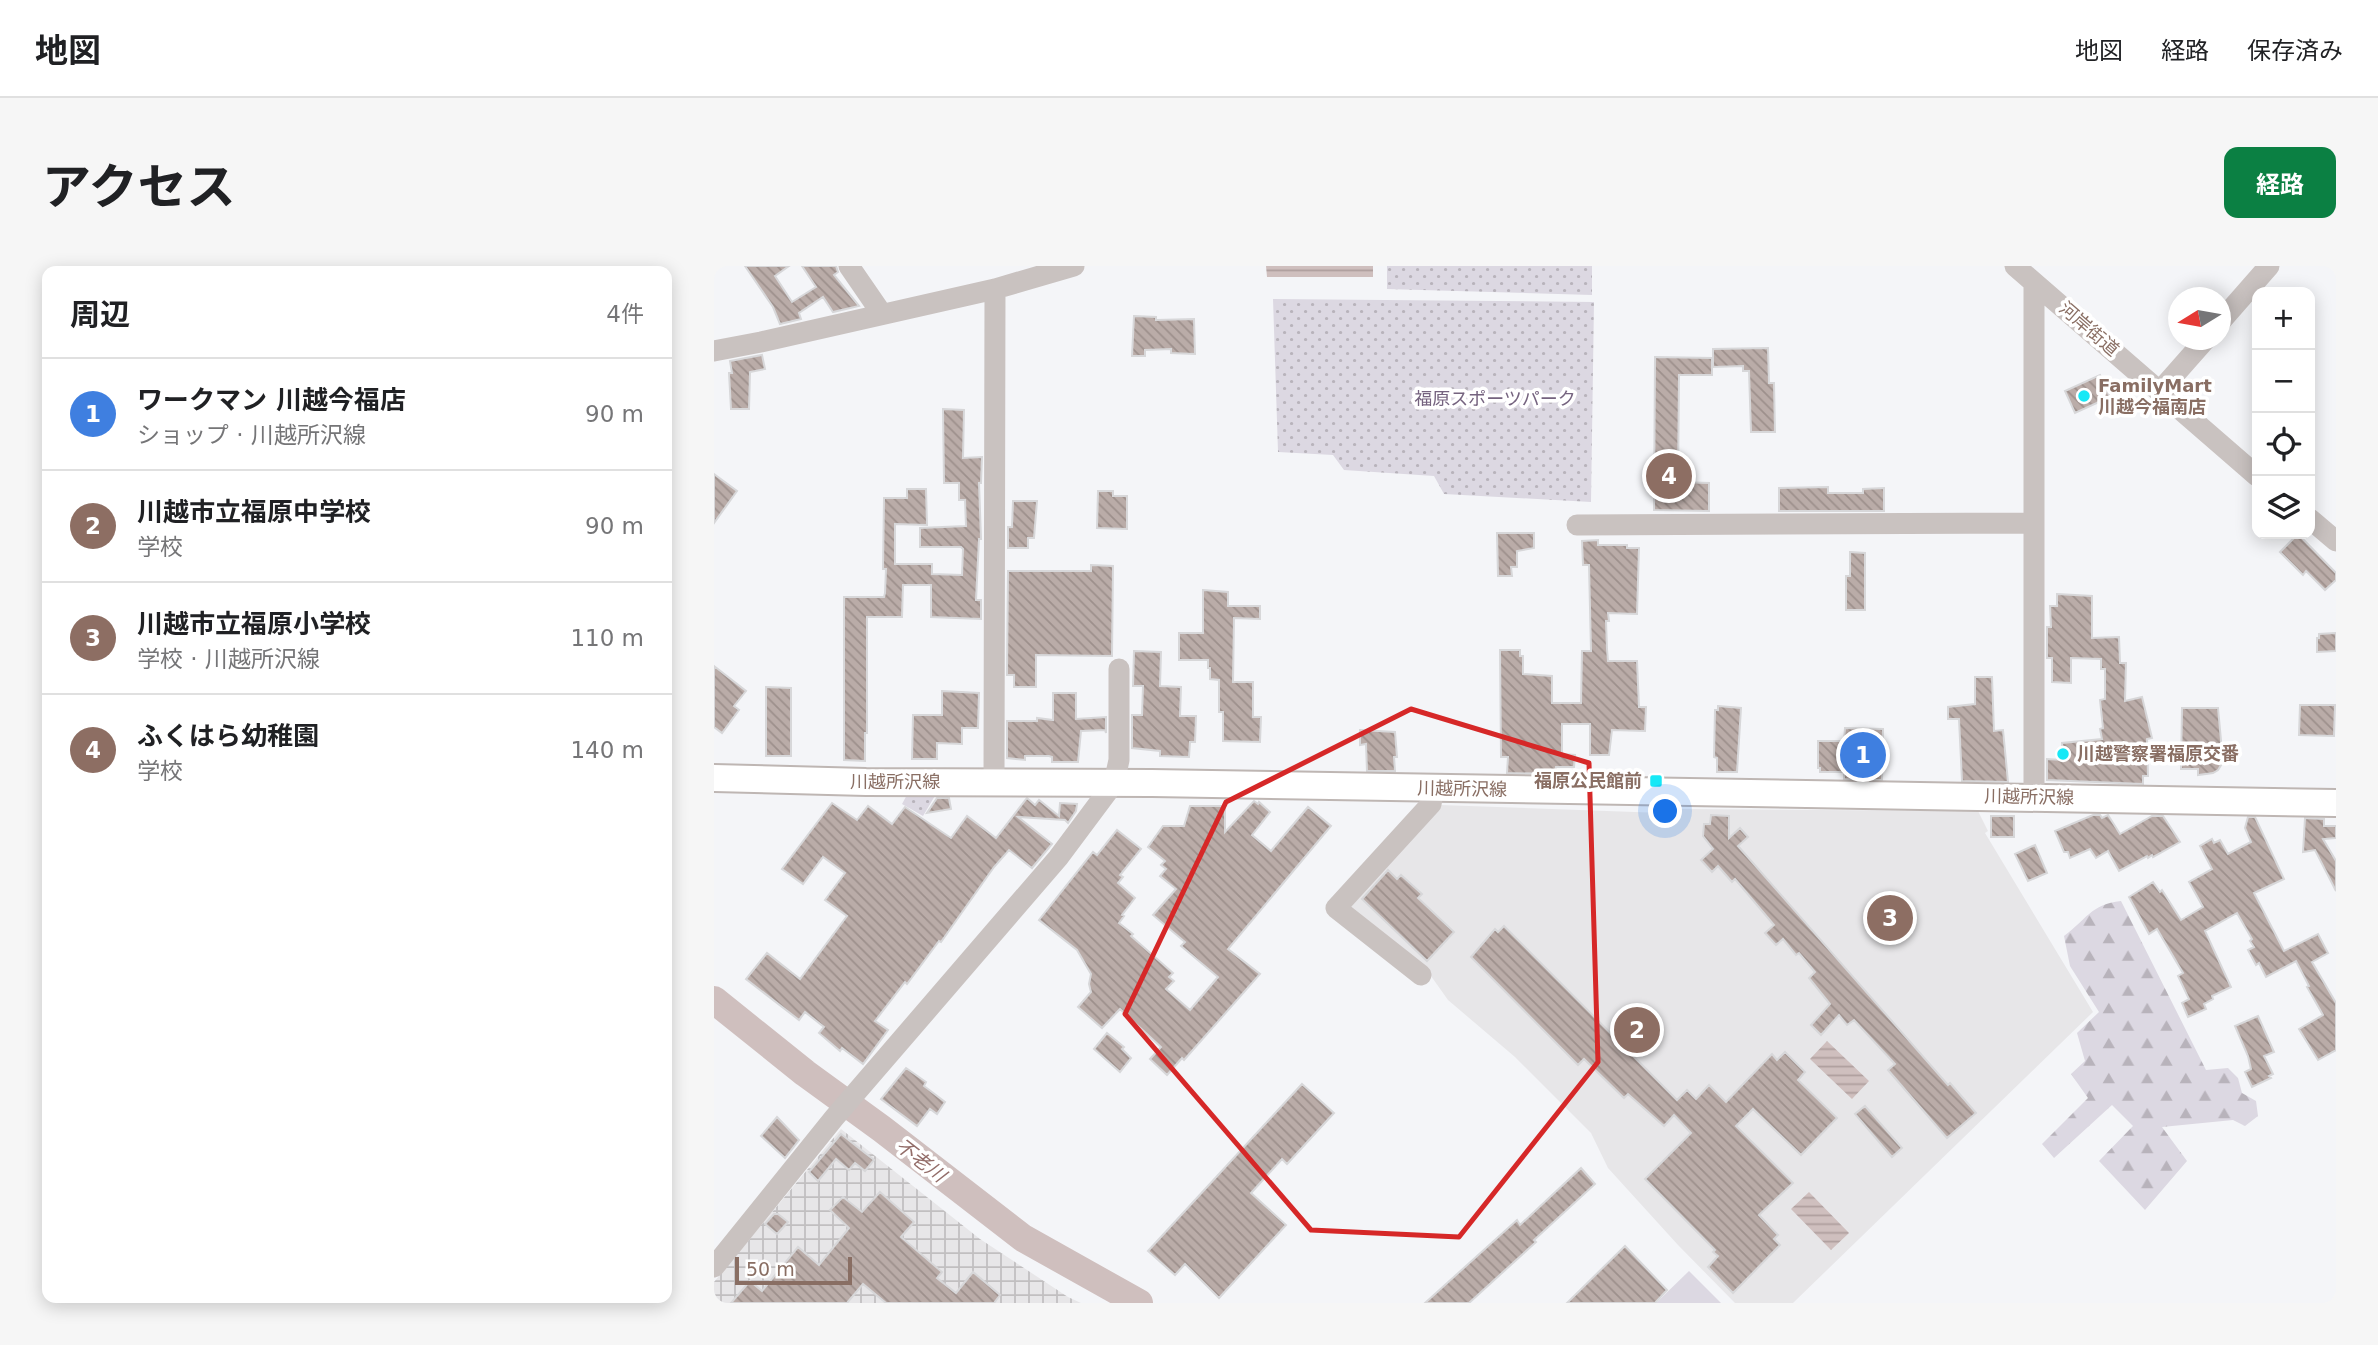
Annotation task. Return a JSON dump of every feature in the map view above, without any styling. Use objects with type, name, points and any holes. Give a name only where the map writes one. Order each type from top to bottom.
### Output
[{"type":"main road","name":"川越所沢線","points":[[714,778],[2336,803]]},
{"type":"street","points":[[849,266],[882,314]]},
{"type":"street","points":[[714,351],[995,289],[1074,266]]},
{"type":"street","name":"河岸街道","points":[[2015,266],[2252,472]]},
{"type":"street","points":[[2231,310],[2269,266]]},
{"type":"street","points":[[2034,283],[2034,797]]},
{"type":"street","points":[[994,782],[995,289]]},
{"type":"street","points":[[2160,391],[2196,350]]},
{"type":"street","points":[[1577,525],[2033,523]]},
{"type":"street","points":[[2315,523],[2336,541]]},
{"type":"street","points":[[714,1267],[858,1090],[1058,858],[1114,783],[1119,760],[1119,669]]},
{"type":"street","points":[[1421,975],[1336,908],[1431,804],[1434,788]]},
{"type":"highlighted area","points":[[1411,709],[1589,763],[1598,1062],[1459,1237],[1311,1230],[1125,1014],[1226,802]]},
{"type":"shaded area","points":[[1266,266],[1373,266],[1373,277],[1267,277]]},
{"type":"shaded area","points":[[1440,805],[1662,813],[1679,813],[1680,809],[1978,811],[1988,831],[1985,833],[2093,1012],[1793,1303],[1735,1303],[1608,1168],[1591,1133],[1515,1057],[1448,1000],[1426,969],[1348,910]]},
{"type":"shaded area","points":[[1827,1041],[1869,1081],[1852,1099],[1810,1059]]},
{"type":"shaded area","points":[[841,1129],[980,1239],[1081,1303],[714,1303],[714,1282]]},
{"type":"shaded area","points":[[1809,1192],[1849,1233],[1831,1250],[1791,1209]]},
{"type":"green space","points":[[1387,266],[1592,266],[1592,295],[1387,289]]},
{"type":"green space","name":"福原スポーツパーク","points":[[1273,299],[1594,302],[1591,502],[1444,494],[1434,476],[1344,470],[1333,455],[1278,452]]},
{"type":"green space","points":[[908,793],[936,794],[923,816],[902,804]]},
{"type":"green space","points":[[2121,901],[2206,1070],[2228,1068],[2238,1078],[2242,1093],[2256,1101],[2258,1116],[2245,1126],[2233,1120],[2162,1127],[2187,1161],[2145,1210],[2099,1161],[2133,1126],[2112,1105],[2054,1158],[2042,1144],[2088,1098],[2071,1074],[2085,1061],[2077,1033],[2099,1012],[2070,966],[2064,936],[2096,909]]},
{"type":"green space","points":[[1689,1271],[1721,1303],[1656,1303]]},
{"type":"building","points":[[745,266],[789,266],[775,276],[792,302],[816,287],[802,266],[836,266],[838,272],[834,275],[859,306],[833,312],[823,297],[799,313],[801,319],[780,324],[773,307]]},
{"type":"building","points":[[1134,316],[1156,317],[1156,320],[1194,319],[1195,354],[1171,353],[1171,349],[1145,350],[1145,356],[1132,356]]},
{"type":"building","points":[[1768,348],[1769,383],[1774,383],[1775,432],[1751,432],[1749,371],[1743,371],[1743,366],[1713,367],[1713,349]]},
{"type":"building","points":[[762,355],[765,369],[750,372],[749,409],[731,409],[730,361]]},
{"type":"building","points":[[1655,357],[1712,358],[1712,375],[1679,375],[1678,482],[1709,483],[1709,511],[1654,510]]},
{"type":"building","points":[[2100,375],[2110,397],[2075,413],[2065,391]]},
{"type":"building","points":[[943,409],[964,410],[963,458],[982,457],[979,483],[981,539],[976,600],[981,600],[981,619],[931,617],[931,585],[903,585],[902,617],[867,617],[865,761],[844,760],[844,597],[884,597],[884,498],[907,498],[907,489],[926,489],[927,525],[895,524],[895,564],[932,564],[932,574],[962,575],[961,547],[920,547],[920,528],[966,526],[965,500],[959,500],[959,483],[944,483]]},
{"type":"building","points":[[714,474],[737,491],[714,523]]},
{"type":"building","points":[[1828,487],[1828,493],[1863,493],[1863,489],[1884,488],[1884,511],[1779,511],[1779,488]]},
{"type":"building","points":[[1098,491],[1113,491],[1113,496],[1127,496],[1127,529],[1097,528]]},
{"type":"building","points":[[1013,501],[1037,501],[1034,538],[1028,538],[1028,548],[1008,548],[1008,527],[1012,527]]},
{"type":"building","points":[[1497,533],[1534,533],[1534,548],[1517,551],[1517,567],[1511,567],[1512,576],[1498,576]]},
{"type":"building","points":[[2293,539],[2303,539],[2336,573],[2336,580],[2325,590],[2306,571],[2303,575],[2280,552]]},
{"type":"building","points":[[1598,540],[1598,545],[1627,545],[1627,548],[1639,548],[1637,614],[1608,613],[1609,621],[1606,621],[1608,661],[1637,661],[1639,707],[1646,707],[1645,731],[1612,730],[1609,755],[1590,755],[1590,724],[1562,724],[1562,754],[1575,755],[1574,767],[1556,767],[1555,774],[1507,773],[1508,757],[1501,757],[1500,650],[1520,650],[1520,656],[1523,656],[1523,674],[1552,676],[1552,703],[1581,703],[1582,651],[1591,651],[1589,565],[1583,565],[1582,541]]},
{"type":"building","points":[[1850,552],[1865,553],[1865,610],[1846,610],[1846,576],[1850,576]]},
{"type":"building","points":[[1091,565],[1113,566],[1112,656],[1036,655],[1036,687],[1014,687],[1014,675],[1007,675],[1008,571],[1091,571]]},
{"type":"building","points":[[1203,590],[1228,592],[1228,606],[1260,606],[1260,619],[1234,618],[1233,682],[1253,682],[1253,717],[1261,717],[1260,742],[1223,741],[1219,680],[1210,679],[1208,660],[1179,660],[1179,633],[1203,633]]},
{"type":"building","points":[[2057,594],[2092,596],[2092,638],[2119,637],[2120,663],[2126,663],[2125,701],[2142,697],[2152,738],[2147,739],[2148,776],[2143,776],[2143,784],[2047,780],[2047,759],[2063,760],[2062,743],[2102,739],[2100,700],[2105,699],[2105,669],[2101,669],[2101,659],[2071,658],[2071,683],[2052,682],[2052,658],[2047,658],[2047,627],[2051,627],[2050,606],[2057,606]]},
{"type":"building","points":[[2336,633],[2336,651],[2317,652],[2319,634]]},
{"type":"building","points":[[1134,651],[1161,652],[1160,686],[1181,687],[1180,716],[1196,716],[1195,742],[1190,742],[1189,757],[1160,756],[1160,751],[1132,748],[1132,715],[1142,715],[1143,686],[1133,686]]},
{"type":"building","points":[[714,666],[746,691],[734,706],[739,710],[722,733],[714,727]]},
{"type":"building","points":[[1975,677],[1992,677],[1994,731],[2003,730],[2008,782],[1962,781],[1959,719],[1948,719],[1948,707],[1975,704]]},
{"type":"building","points":[[766,687],[791,688],[791,756],[766,756]]},
{"type":"building","points":[[942,691],[979,693],[978,728],[962,728],[962,744],[937,743],[937,759],[912,759],[913,715],[942,715]]},
{"type":"building","points":[[1053,693],[1076,693],[1076,719],[1106,717],[1106,733],[1105,730],[1081,731],[1078,762],[1052,762],[1052,757],[1049,756],[1025,756],[1025,760],[1007,758],[1007,721],[1037,721],[1037,718],[1053,720]]},
{"type":"building","points":[[2300,705],[2335,705],[2334,736],[2299,735]]},
{"type":"building","points":[[1718,706],[1741,708],[1737,772],[1717,772],[1717,758],[1714,757],[1715,710],[1718,710]]},
{"type":"building","points":[[2182,708],[2218,708],[2223,762],[2213,773],[2198,775],[2198,769],[2181,769]]},
{"type":"building","points":[[1845,728],[1883,729],[1882,780],[1844,779],[1844,772],[1820,772],[1818,741],[1844,741]]},
{"type":"building","points":[[1360,730],[1395,732],[1395,771],[1367,771],[1366,744],[1360,745]]},
{"type":"building","points":[[937,798],[949,798],[951,809],[927,813]]},
{"type":"building","points":[[1027,798],[1035,805],[1039,800],[1059,816],[1060,803],[1077,804],[1076,811],[1068,823],[1065,820],[1018,817],[1052,844],[1032,868],[1009,850],[994,867],[941,942],[939,941],[875,1021],[888,1030],[863,1064],[842,1048],[840,1051],[819,1033],[824,1027],[805,1012],[799,1020],[746,979],[767,953],[800,979],[847,916],[825,900],[845,873],[823,857],[803,884],[782,869],[832,803],[857,820],[868,806],[892,824],[905,807],[951,838],[967,816],[996,838]]},
{"type":"building","points":[[1254,801],[1270,812],[1252,835],[1271,851],[1308,807],[1331,826],[1228,949],[1260,974],[1184,1060],[1182,1058],[1167,1075],[1150,1059],[1161,1047],[1120,1009],[1102,1028],[1078,1007],[1091,992],[1091,974],[1077,950],[1039,920],[1093,852],[1097,855],[1117,830],[1141,849],[1120,875],[1123,877],[1118,883],[1135,898],[1119,923],[1173,973],[1169,977],[1174,981],[1166,989],[1190,1010],[1218,977],[1181,946],[1185,942],[1153,915],[1176,889],[1160,876],[1166,869],[1161,865],[1165,861],[1148,847],[1163,826],[1184,826],[1190,806],[1225,806],[1225,832]]},
{"type":"building","points":[[1711,815],[1729,816],[1729,838],[1740,828],[1748,837],[1738,846],[1948,1085],[1950,1083],[1976,1113],[1947,1138],[1888,1070],[1895,1064],[1854,1020],[1847,1025],[1839,1015],[1821,1035],[1811,1025],[1830,1004],[1809,978],[1815,972],[1783,939],[1776,945],[1765,933],[1774,925],[1735,879],[1732,882],[1718,866],[1712,872],[1701,860],[1713,849],[1703,836],[1704,824],[1710,824]]},
{"type":"building","points":[[2093,815],[2100,815],[2102,818],[2108,815],[2120,834],[2152,816],[2163,816],[2180,842],[2119,871],[2108,851],[2096,858],[2090,849],[2070,858],[2068,852],[2064,852],[2055,831]]},
{"type":"building","points":[[1991,816],[2014,816],[2014,837],[1991,837]]},
{"type":"building","points":[[2248,817],[2255,817],[2284,879],[2254,893],[2284,951],[2318,934],[2328,953],[2312,962],[2336,1003],[2336,1050],[2318,1060],[2299,1029],[2323,1015],[2296,961],[2266,977],[2248,950],[2254,947],[2250,941],[2252,939],[2237,913],[2205,931],[2231,987],[2212,996],[2213,999],[2204,1004],[2206,1009],[2188,1017],[2182,1003],[2189,999],[2178,976],[2183,973],[2157,929],[2149,934],[2129,897],[2153,882],[2160,892],[2162,890],[2181,920],[2203,907],[2189,882],[2212,869],[2200,846],[2212,839],[2214,843],[2220,840],[2228,854],[2251,842],[2245,828]]},
{"type":"building","points":[[2305,818],[2324,819],[2324,826],[2336,826],[2336,838],[2323,839],[2336,861],[2336,891],[2315,850],[2303,852]]},
{"type":"building","points":[[2035,845],[2047,873],[2028,881],[2015,854]]},
{"type":"building","points":[[1388,870],[1397,879],[1401,875],[1422,894],[1418,898],[1454,932],[1427,961],[1362,899]]},
{"type":"building","points":[[1504,926],[1677,1100],[1687,1090],[1696,1099],[1709,1085],[1726,1102],[1772,1054],[1777,1060],[1785,1052],[1805,1072],[1798,1080],[1837,1118],[1801,1155],[1753,1109],[1736,1126],[1793,1183],[1759,1215],[1778,1235],[1774,1239],[1780,1245],[1733,1293],[1708,1267],[1718,1256],[1713,1252],[1715,1250],[1645,1179],[1691,1133],[1674,1115],[1664,1126],[1628,1094],[1624,1098],[1584,1059],[1578,1065],[1471,957],[1495,929],[1498,932]]},
{"type":"building","points":[[2258,1016],[2274,1052],[2264,1056],[2273,1074],[2269,1076],[2271,1078],[2252,1087],[2245,1072],[2251,1069],[2248,1056],[2235,1026]]},
{"type":"building","points":[[1107,1033],[1124,1047],[1122,1049],[1131,1058],[1120,1072],[1094,1049]]},
{"type":"building","points":[[906,1068],[926,1082],[924,1086],[945,1102],[937,1114],[930,1109],[917,1126],[881,1099]]},
{"type":"building","points":[[1302,1084],[1334,1113],[1287,1164],[1282,1159],[1251,1193],[1286,1225],[1219,1298],[1185,1264],[1175,1275],[1148,1251]]},
{"type":"building","points":[[1865,1106],[1902,1148],[1892,1157],[1855,1114]]},
{"type":"building","points":[[777,1117],[799,1140],[785,1158],[761,1136]]},
{"type":"building","points":[[841,1134],[874,1160],[865,1171],[855,1163],[849,1170],[836,1159],[818,1181],[809,1172]]},
{"type":"building","points":[[1581,1168],[1595,1184],[1469,1303],[1425,1303],[1517,1220],[1520,1225]]},
{"type":"building","points":[[880,1192],[914,1222],[901,1237],[942,1272],[937,1278],[956,1293],[973,1272],[1000,1295],[994,1303],[886,1303],[863,1284],[847,1303],[731,1303],[750,1281],[762,1291],[798,1247],[819,1265],[849,1228],[830,1210],[843,1197],[862,1212]]},
{"type":"building","points":[[774,1214],[788,1222],[777,1234],[765,1224]]},
{"type":"building","points":[[1625,1246],[1667,1290],[1655,1303],[1567,1303]]},
{"type":"waterway","name":"不老川","points":[[714,1000],[805,1073],[1023,1238],[1139,1303]]},
{"type":"place","name":"FamilyMart 川越今福南店","points":[[2084,396]]},
{"type":"place","name":"ふくはら幼稚園","points":[[1669,476]]},
{"type":"place","name":"川越警察署福原交番","points":[[2063,754]]},
{"type":"place","name":"ワークマン 川越今福店","points":[[1863,755]]},
{"type":"place","name":"福原公民館前","points":[[1656,781]]},
{"type":"place","name":"川越市立福原小学校","points":[[1890,918]]},
{"type":"place","name":"川越市立福原中学校","points":[[1637,1030]]}]
